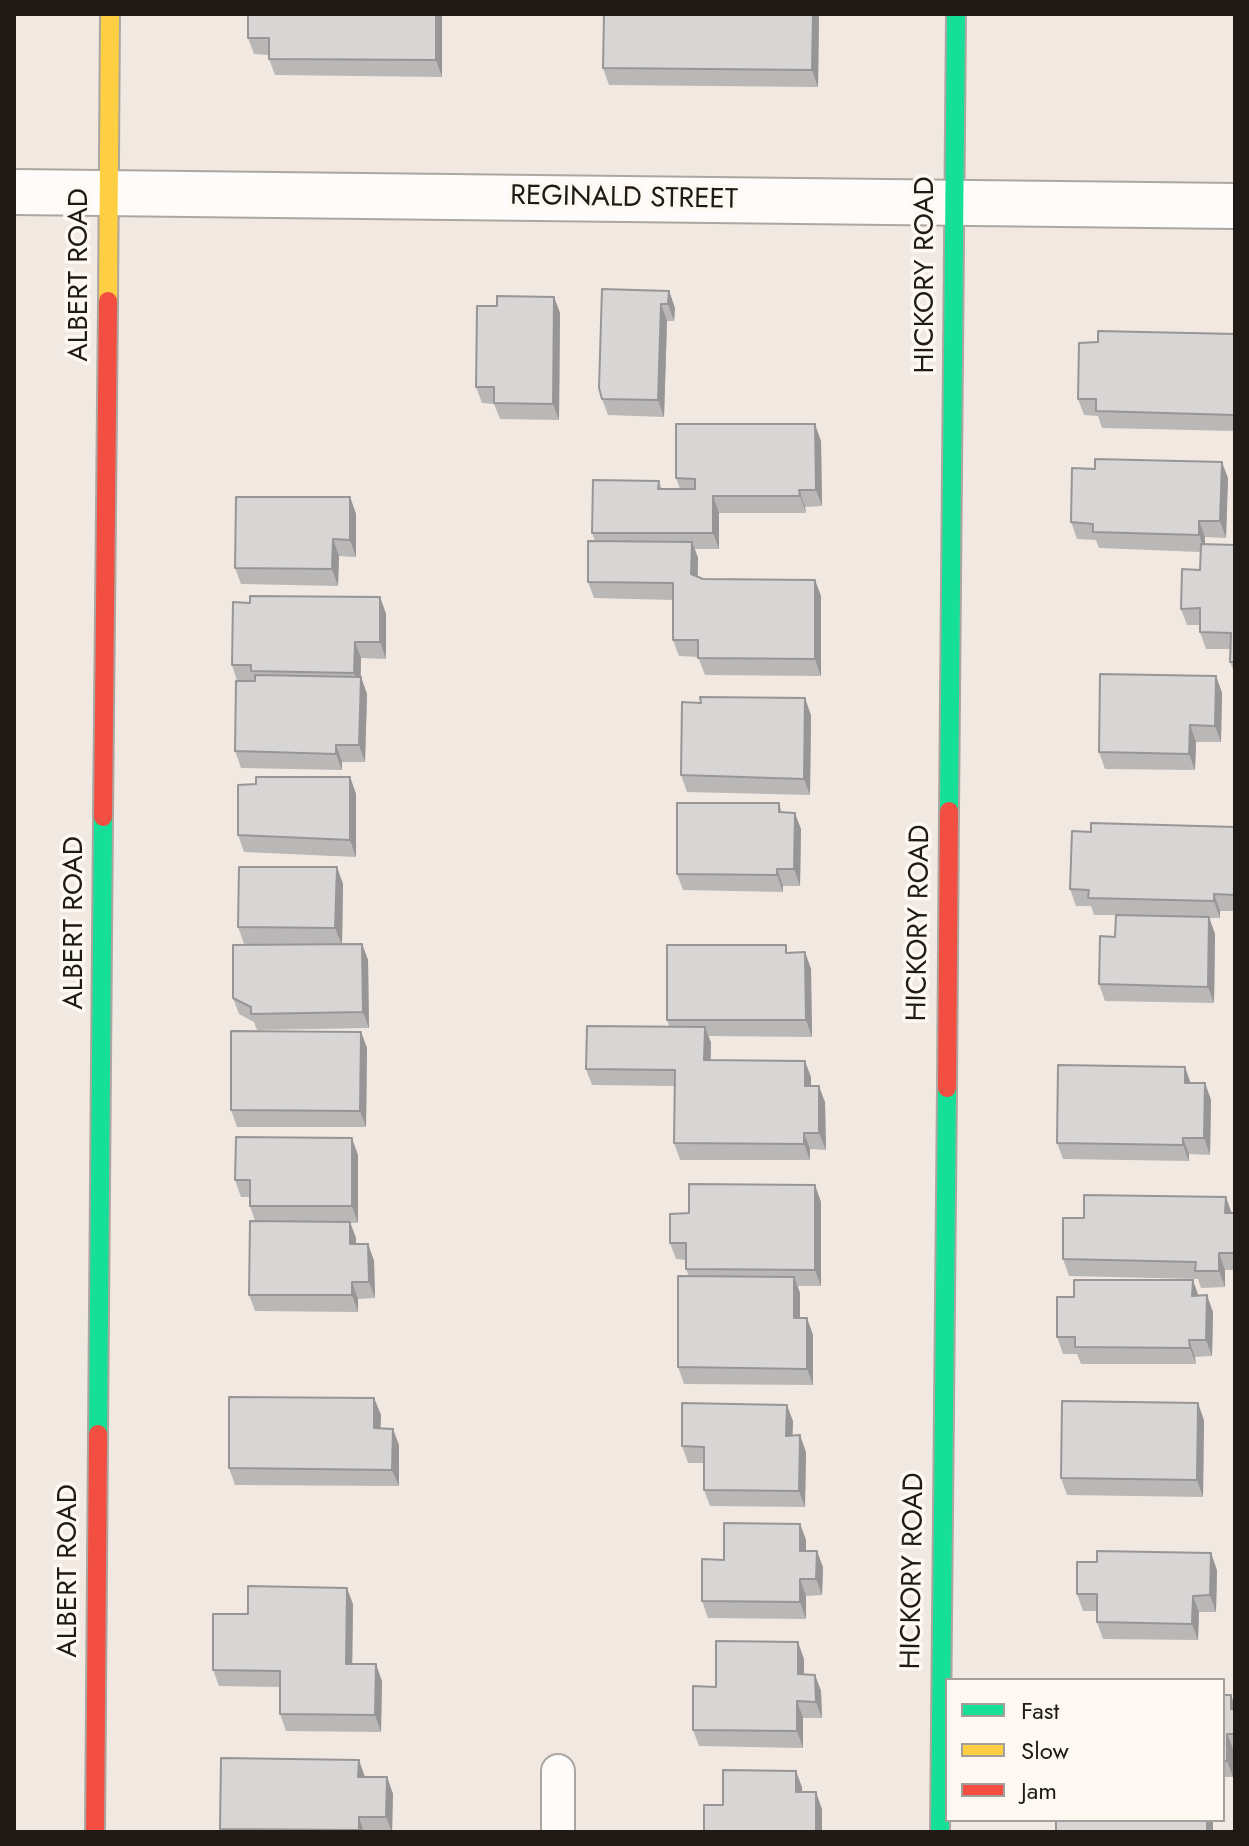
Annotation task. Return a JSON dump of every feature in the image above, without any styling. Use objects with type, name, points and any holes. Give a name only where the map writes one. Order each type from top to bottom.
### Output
[{"type":"street","name":"ALBERT ROAD","points":[[95,1832],[110,14]]},
{"type":"street","name":"HICKORY ROAD","points":[[940,1832],[956,14]]},
{"type":"street","name":"REGINALD STREET","points":[[14,192],[1235,206]]},
{"type":"lane","points":[[558,1771],[558,1832]]},
{"type":"building","points":[[248,14],[436,14],[436,60],[269,59],[269,38],[248,38]]},
{"type":"building","points":[[604,14],[813,14],[812,70],[603,68]]},
{"type":"building","points":[[602,289],[669,291],[668,304],[661,304],[658,400],[602,399],[599,388]]},
{"type":"building","points":[[497,296],[554,297],[553,404],[494,403],[494,387],[476,387],[477,306],[497,306]]},
{"type":"building","points":[[1098,331],[1235,334],[1234,415],[1096,411],[1096,399],[1078,399],[1079,343],[1098,342]]},
{"type":"building","points":[[676,424],[815,424],[816,490],[799,490],[800,496],[713,496],[713,533],[592,533],[593,480],[659,481],[658,489],[695,489],[695,479],[676,478]]},
{"type":"building","points":[[1095,459],[1222,462],[1220,521],[1199,521],[1199,535],[1093,532],[1093,524],[1071,522],[1072,468],[1095,469]]},
{"type":"building","points":[[236,497],[350,497],[350,540],[333,539],[332,569],[235,568]]},
{"type":"building","points":[[588,541],[692,542],[691,574],[703,579],[815,580],[815,659],[698,658],[698,640],[673,640],[673,583],[588,582]]},
{"type":"building","points":[[1201,544],[1235,545],[1235,662],[1230,662],[1231,633],[1200,632],[1200,608],[1181,609],[1182,569],[1200,570]]},
{"type":"building","points":[[250,596],[380,597],[380,642],[355,642],[354,673],[251,671],[251,665],[232,665],[233,602],[250,603]]},
{"type":"building","points":[[1100,674],[1216,676],[1215,726],[1190,725],[1189,754],[1099,752]]},
{"type":"building","points":[[255,675],[361,677],[359,745],[336,745],[336,754],[235,751],[236,681],[255,681]]},
{"type":"building","points":[[700,697],[805,698],[804,779],[681,775],[682,702],[701,703]]},
{"type":"building","points":[[256,777],[350,777],[350,840],[238,835],[238,785],[256,784]]},
{"type":"building","points":[[677,803],[779,803],[779,812],[795,813],[794,869],[777,869],[777,875],[677,874]]},
{"type":"building","points":[[1091,823],[1235,827],[1235,895],[1214,894],[1214,901],[1088,898],[1089,890],[1070,889],[1072,831],[1091,832]]},
{"type":"building","points":[[239,867],[337,867],[335,928],[238,927]]},
{"type":"building","points":[[1116,915],[1209,917],[1208,987],[1099,984],[1100,936],[1115,937]]},
{"type":"building","points":[[362,944],[363,1012],[251,1014],[251,1007],[233,998],[233,945]]},
{"type":"building","points":[[667,945],[786,945],[786,953],[805,952],[806,1020],[667,1020]]},
{"type":"building","points":[[587,1026],[705,1027],[704,1060],[805,1061],[805,1086],[819,1086],[819,1133],[804,1133],[804,1144],[674,1143],[675,1070],[586,1069]]},
{"type":"building","points":[[231,1031],[361,1032],[360,1111],[231,1110]]},
{"type":"building","points":[[1058,1065],[1185,1067],[1185,1083],[1205,1083],[1204,1138],[1183,1138],[1183,1145],[1057,1143]]},
{"type":"building","points":[[236,1137],[352,1138],[352,1206],[250,1206],[250,1180],[235,1180]]},
{"type":"building","points":[[689,1184],[815,1185],[815,1270],[686,1269],[686,1243],[670,1243],[670,1214],[689,1213]]},
{"type":"building","points":[[1084,1195],[1226,1197],[1225,1213],[1235,1213],[1235,1253],[1219,1253],[1219,1271],[1195,1271],[1196,1262],[1063,1259],[1063,1218],[1084,1218]]},
{"type":"building","points":[[250,1221],[350,1222],[350,1244],[368,1244],[369,1282],[352,1282],[352,1295],[249,1295]]},
{"type":"building","points":[[678,1276],[794,1277],[794,1318],[807,1318],[807,1369],[678,1367]]},
{"type":"building","points":[[1074,1280],[1193,1280],[1192,1296],[1207,1295],[1206,1340],[1189,1340],[1190,1348],[1075,1347],[1075,1337],[1057,1337],[1057,1297],[1074,1297]]},
{"type":"building","points":[[229,1397],[374,1398],[374,1428],[393,1429],[392,1470],[229,1468]]},
{"type":"building","points":[[1062,1401],[1198,1403],[1197,1480],[1061,1478]]},
{"type":"building","points":[[682,1403],[787,1405],[786,1436],[800,1435],[799,1491],[704,1490],[704,1447],[682,1446]]},
{"type":"building","points":[[724,1523],[800,1524],[800,1551],[817,1551],[816,1579],[800,1579],[800,1602],[702,1601],[702,1559],[724,1560]]},
{"type":"building","points":[[1097,1551],[1211,1553],[1210,1595],[1193,1596],[1192,1624],[1097,1622],[1097,1594],[1077,1594],[1077,1562],[1097,1562]]},
{"type":"building","points":[[248,1586],[347,1588],[346,1664],[376,1664],[375,1715],[280,1714],[280,1671],[213,1670],[213,1614],[248,1614]]},
{"type":"building","points":[[716,1641],[798,1642],[798,1674],[815,1675],[816,1702],[797,1701],[797,1731],[693,1730],[693,1686],[716,1687]]},
{"type":"building","points":[[1225,1695],[1231,1695],[1231,1709],[1235,1710],[1235,1734],[1227,1734],[1227,1761]]},
{"type":"building","points":[[221,1758],[359,1760],[358,1777],[387,1777],[386,1817],[359,1817],[359,1830],[220,1829]]},
{"type":"building","points":[[723,1770],[796,1771],[796,1792],[816,1792],[816,1832],[704,1832],[704,1805],[723,1805]]},
{"type":"building","points":[[1056,1822],[1207,1822],[1207,1832],[1056,1832]]},
{"type":"traffic: fast","points":[[949,811],[956,14]]},
{"type":"traffic: fast","points":[[98,1434],[103,817]]},
{"type":"traffic: fast","points":[[940,1832],[947,1088]]},
{"type":"traffic: slow","points":[[108,301],[110,14]]},
{"type":"traffic: jam","points":[[103,817],[108,301]]},
{"type":"traffic: jam","points":[[947,1088],[949,811]]},
{"type":"traffic: jam","points":[[95,1832],[98,1434]]}]
